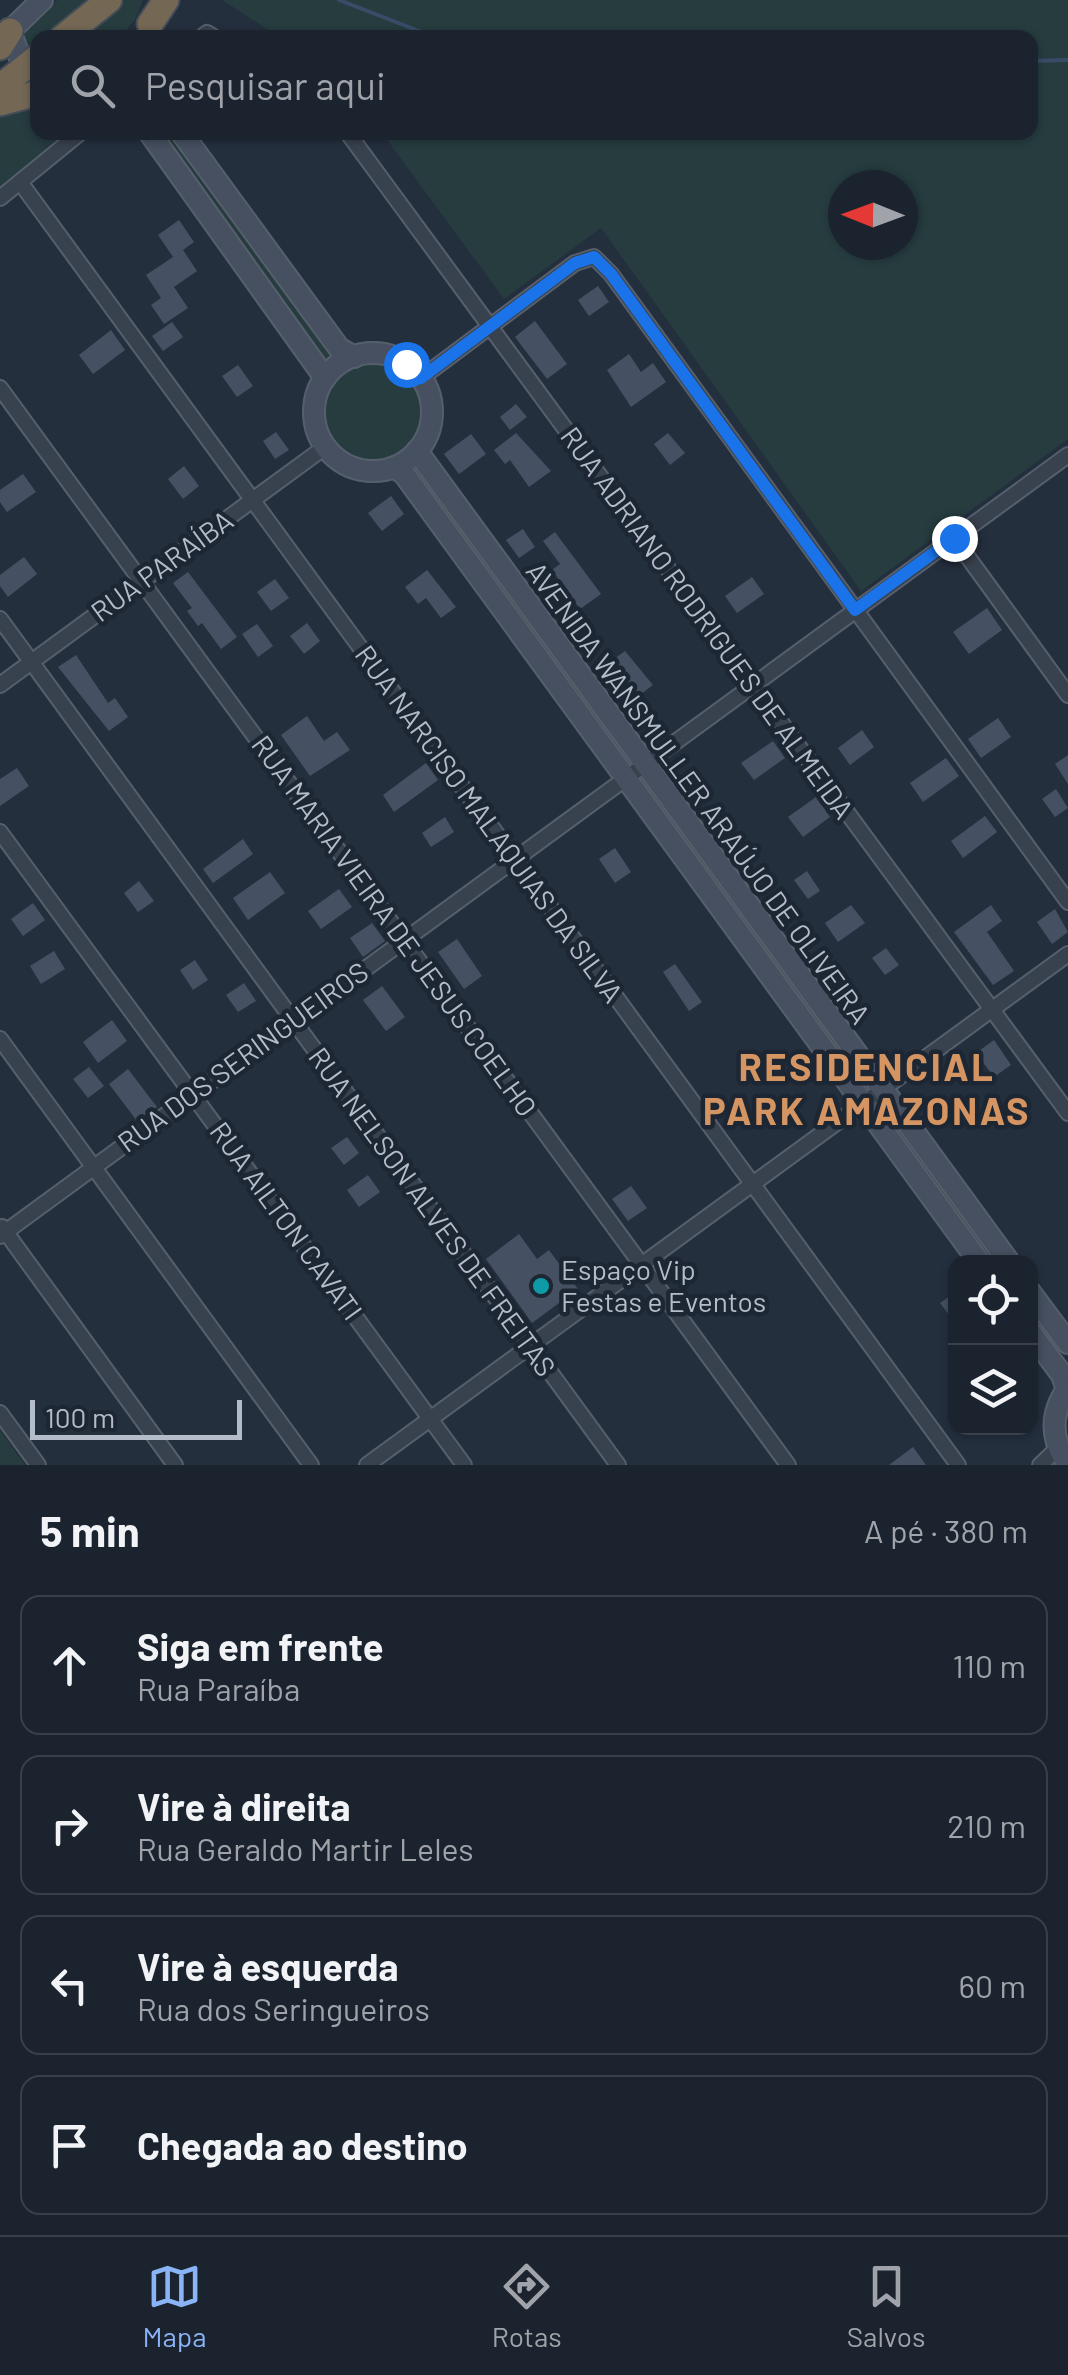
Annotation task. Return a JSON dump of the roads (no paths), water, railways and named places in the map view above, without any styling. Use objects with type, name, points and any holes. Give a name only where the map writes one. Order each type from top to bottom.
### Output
[{"type":"highway","points":[[72,30],[109,0]]},
{"type":"highway","points":[[147,25],[166,0]]},
{"type":"highway","points":[[0,87],[30,70]]},
{"type":"highway","points":[[0,103],[30,95]]},
{"type":"street","points":[[30,65],[5,39],[42,0]]},
{"type":"street","points":[[0,198],[71,140]]},
{"type":"street","points":[[155,140],[325,378]]},
{"type":"street","points":[[187,140],[339,348],[354,357]]},
{"type":"street","name":"RUA ADRIANO RODRIGUES DE ALMEIDA","points":[[353,140],[1068,1113]]},
{"type":"street","name":"RUA NARCISO MALAQUIAS DA SILVA","points":[[20,182],[958,1465]]},
{"type":"street","points":[[421,378],[575,263],[594,257],[611,274],[1068,902]]},
{"type":"street","points":[[388,355],[421,378],[430,396],[432,416],[417,451],[394,467],[367,471],[351,468],[325,447],[314,416],[325,378],[354,357],[388,355]]},
{"type":"street","name":"RUA MARIA VIEIRA DE JESUS COELHO","points":[[0,388],[788,1465]]},
{"type":"street","name":"RUA PARAÍBA","points":[[0,685],[325,447]]},
{"type":"street","name":"AVENIDA WANSMULLER ARAÚJO DE OLIVEIRA","points":[[417,451],[1003,1255]]},
{"type":"street","name":"RUA DOS SERINGUEIROS","points":[[2,1231],[1068,455]]},
{"type":"street","name":"AVENIDA WANSMULLER ARAÚJO DE OLIVEIRA","points":[[394,467],[404,474],[974,1255]]},
{"type":"street","points":[[954,538],[1068,695]]},
{"type":"street","name":"RUA NELSON ALVES DE FREITAS","points":[[0,620],[618,1465]]},
{"type":"street","name":"RUA AILTON CAVATI","points":[[0,832],[464,1465]]},
{"type":"street","points":[[367,1465],[1068,954]]},
{"type":"street","points":[[0,1039],[312,1465]]},
{"type":"street","points":[[2,1231],[176,1465]]},
{"type":"street","points":[[1038,1303],[1068,1343]]},
{"type":"street","points":[[1038,1343],[1062,1375],[1067,1389],[1054,1418],[1063,1456],[1040,1465]]},
{"type":"street","points":[[0,1413],[38,1465]]},
{"type":"waterway","points":[[339,0],[416,30]]},
{"type":"waterway","points":[[1038,61],[1068,60]]},
{"type":"place","name":"Espaço Vip Festas e Eventos","points":[[541,1286]]},
{"type":"district","name":"RESIDENCIAL PARK AMAZONAS","points":[[867,1090]]}]
